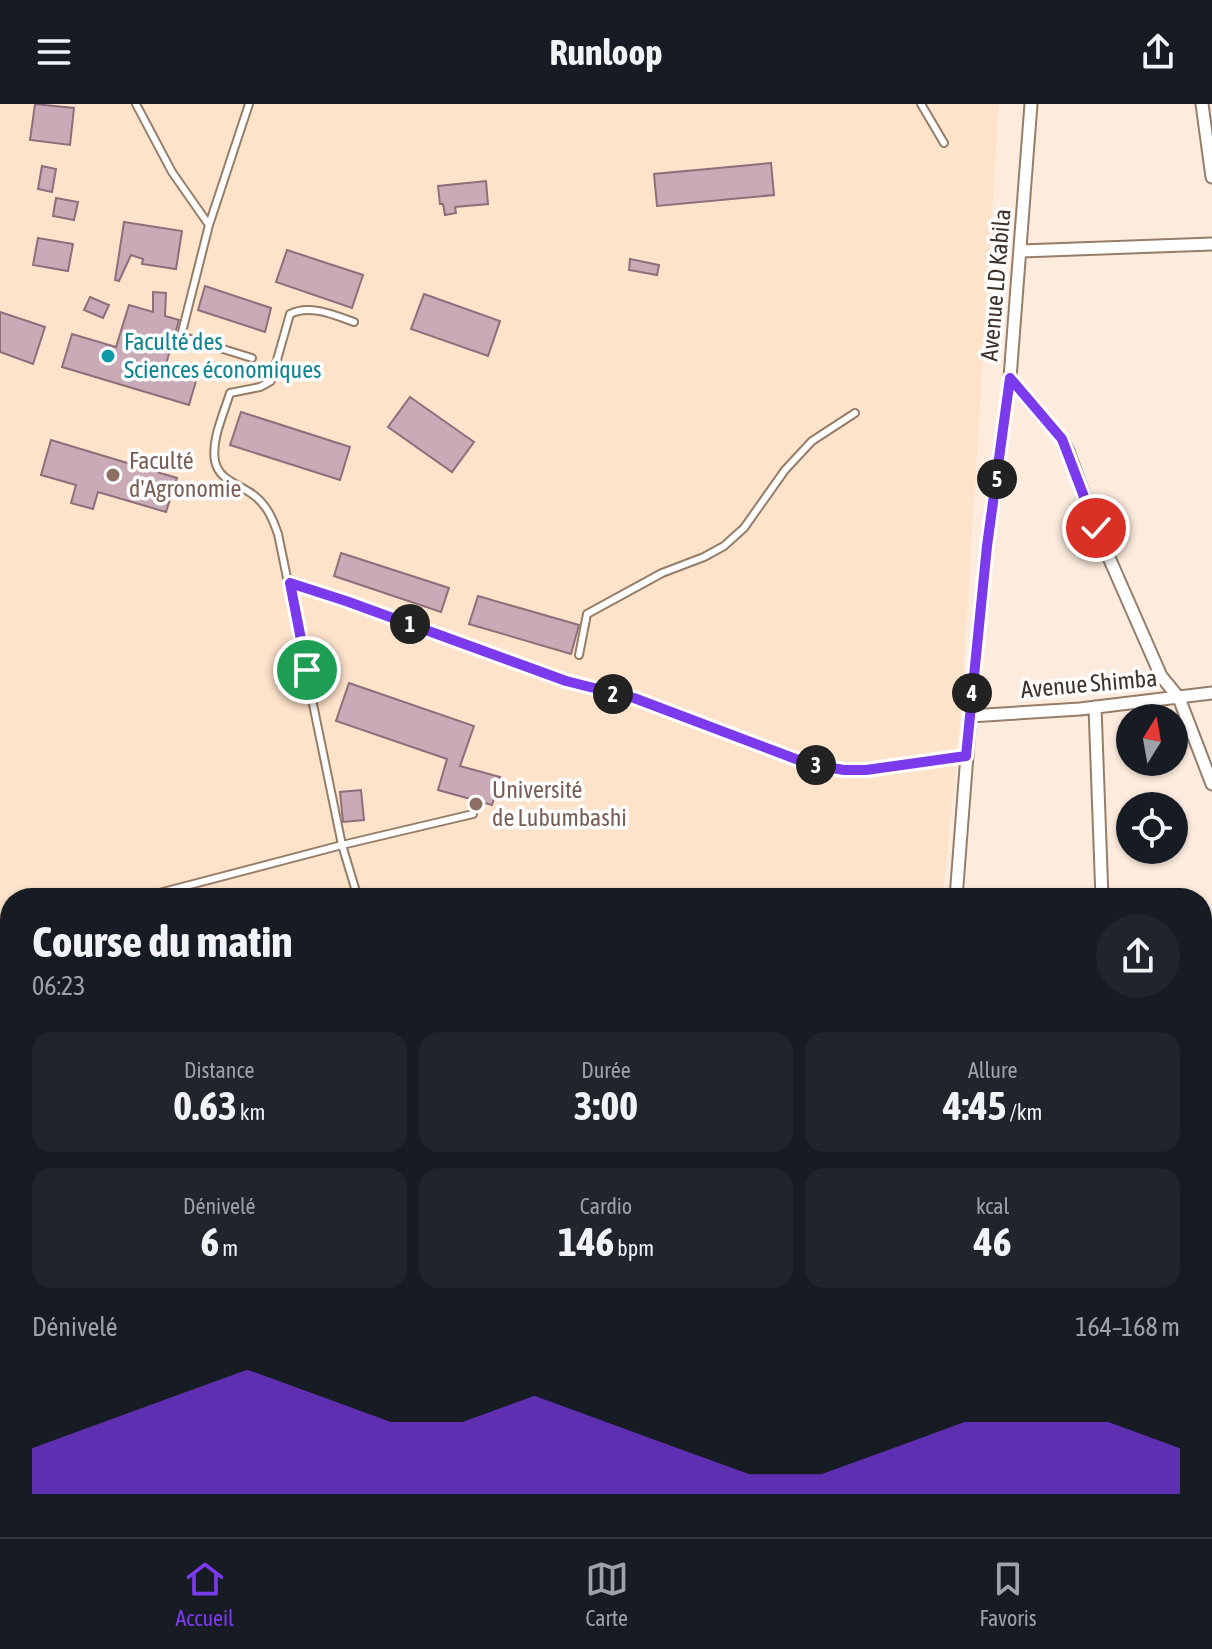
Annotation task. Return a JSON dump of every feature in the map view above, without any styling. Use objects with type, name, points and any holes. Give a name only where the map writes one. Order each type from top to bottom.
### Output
[{"type":"street","name":"Avenue LD Kabila","points":[[957,888],[987,546],[1010,378],[1031,104]]},
{"type":"street","points":[[1202,104],[1212,177]]},
{"type":"street","points":[[1021,251],[1212,244]]},
{"type":"street","points":[[1010,378],[1062,439],[1068,451],[1096,528],[1161,676],[1179,698],[1212,784]]},
{"type":"street","name":"Avenue Shimba","points":[[970,716],[1095,707],[1212,693]]},
{"type":"street","points":[[1095,707],[1102,888]]},
{"type":"lane","points":[[136,104],[172,172],[209,225]]},
{"type":"lane","points":[[249,104],[209,225],[181,336],[252,358]]},
{"type":"lane","points":[[921,104],[944,143]]},
{"type":"lane","points":[[354,322],[324,312],[300,309],[290,314],[271,381],[260,387],[230,393],[216,442],[215,462],[225,478],[254,495],[273,519],[290,583],[342,845],[355,888]]},
{"type":"lane","points":[[579,655],[587,614],[662,573],[724,546],[744,528],[785,470],[812,441],[855,413]]},
{"type":"lane","points":[[290,583],[566,681],[634,698],[809,764],[866,770],[966,756]]},
{"type":"lane","points":[[179,888],[473,814]]},
{"type":"shaded area","name":"Université de Lubumbashi","points":[[0,104],[999,104],[961,710],[944,888],[0,888]]},
{"type":"building","points":[[35,104],[74,108],[70,145],[30,140]]},
{"type":"building","points":[[771,163],[774,195],[657,206],[654,174]]},
{"type":"building","points":[[42,166],[56,169],[52,192],[38,189]]},
{"type":"building","points":[[486,181],[488,204],[455,207],[456,213],[445,215],[438,186]]},
{"type":"building","points":[[56,198],[78,202],[74,220],[53,216]]},
{"type":"building","points":[[124,222],[182,231],[176,269],[142,264],[143,259],[131,255],[119,281],[115,280]]},
{"type":"building","points":[[38,238],[73,244],[68,271],[33,265]]},
{"type":"building","points":[[287,250],[363,275],[352,308],[276,282]]},
{"type":"building","points":[[630,259],[659,265],[657,275],[629,270]]},
{"type":"building","points":[[205,286],[271,308],[265,332],[198,310]]},
{"type":"building","name":"Faculté des Sciences économiques","points":[[153,292],[166,293],[165,316],[179,320],[166,364],[198,374],[189,405],[62,367],[72,334],[116,347],[129,305],[153,312]]},
{"type":"building","points":[[424,294],[500,321],[488,356],[411,329]]},
{"type":"building","points":[[90,297],[109,305],[103,318],[84,310]]},
{"type":"building","points":[[0,312],[45,327],[33,364],[0,352]]},
{"type":"building","points":[[410,397],[474,442],[452,472],[388,427]]},
{"type":"building","points":[[241,412],[350,447],[340,480],[230,445]]},
{"type":"building","points":[[51,440],[177,478],[166,512],[98,492],[93,509],[71,503],[76,485],[41,475]]},
{"type":"building","points":[[341,553],[449,588],[441,612],[334,576]]},
{"type":"building","points":[[478,596],[579,625],[571,654],[469,624]]},
{"type":"building","points":[[349,683],[474,726],[460,766],[500,777],[492,805],[438,790],[447,759],[336,721]]},
{"type":"building","points":[[361,790],[364,820],[343,822],[340,792]]},
{"type":"place","name":"Faculté des Sciences économiques","points":[[108,356]]},
{"type":"place","name":"Faculté d'Agronomie","points":[[113,475]]},
{"type":"place","name":"Université de Lubumbashi","points":[[476,804]]},
{"type":"route","points":[[307,670],[290,583],[566,681],[634,698],[809,764],[866,770],[966,756],[987,546],[1010,378],[1062,439],[1096,528]]}]
